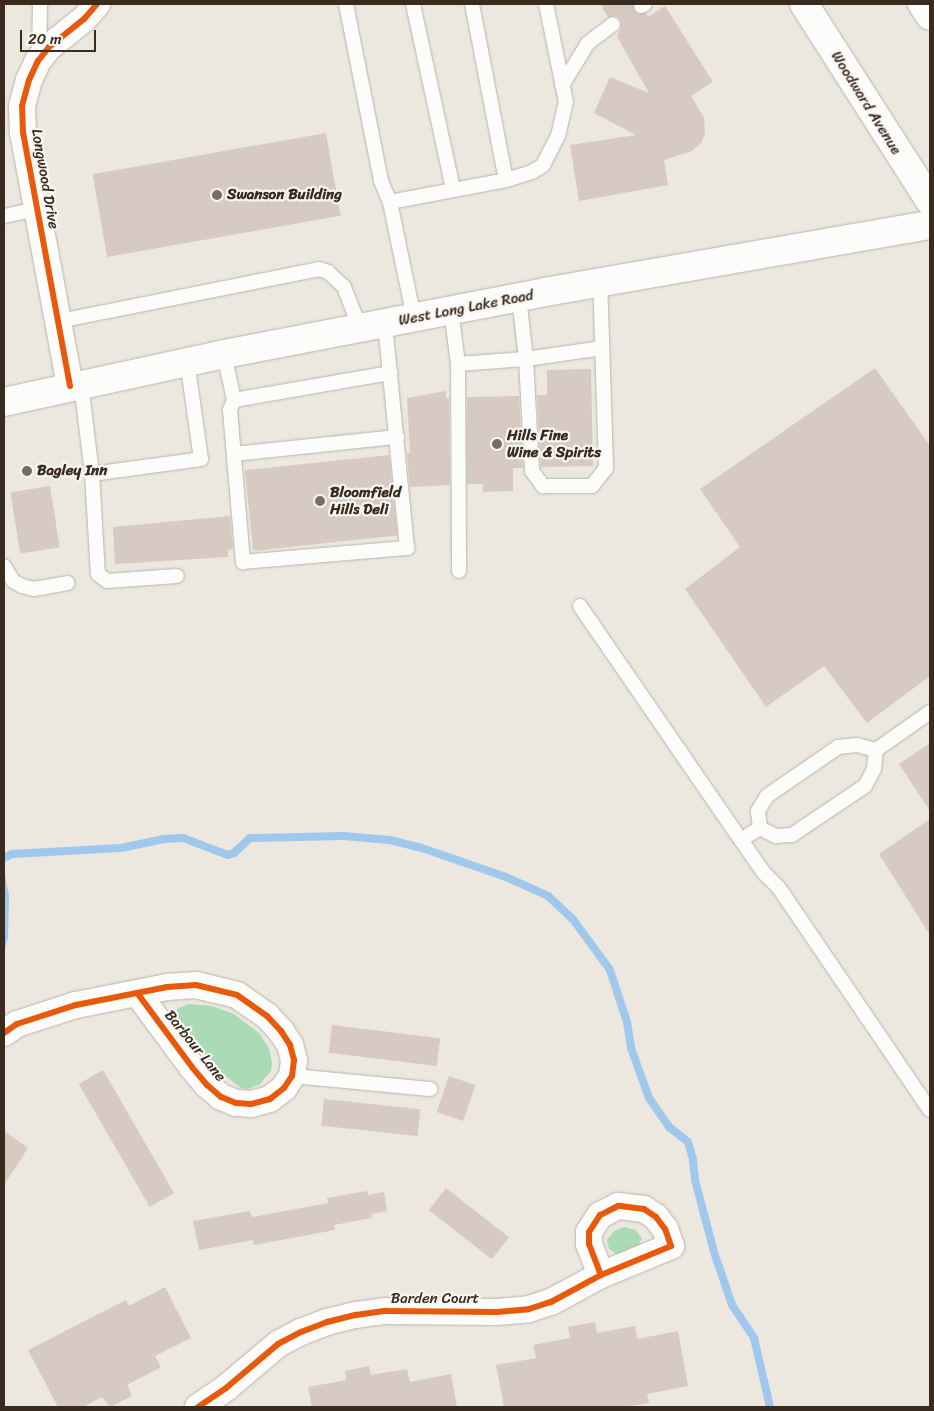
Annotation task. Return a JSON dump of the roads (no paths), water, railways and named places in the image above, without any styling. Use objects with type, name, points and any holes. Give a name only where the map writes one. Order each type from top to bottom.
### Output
[{"type":"main road","name":"Woodward Avenue","points":[[804,4],[930,201]]},
{"type":"main road","points":[[922,4],[930,16]]},
{"type":"main road","name":"West Long Lake Road","points":[[4,402],[186,361],[372,325],[600,282],[930,225]]},
{"type":"street","name":"Longwood Drive","points":[[76,385],[59,321],[22,119],[25,93],[38,61],[49,47],[84,19],[97,4]]},
{"type":"street","name":"Barbour Lane","points":[[4,1033],[18,1024],[76,1005],[166,987],[196,985],[236,994],[267,1016],[281,1031],[290,1045],[294,1060],[292,1076],[284,1088],[270,1098],[251,1104],[236,1103],[221,1097],[192,1067],[138,994]]},
{"type":"street","name":"Barden Court","points":[[198,1407],[226,1388],[278,1344],[301,1332],[327,1322],[356,1315],[386,1311],[497,1312],[529,1309],[551,1302],[602,1275]]},
{"type":"lane","points":[[38,61],[40,4]]},
{"type":"lane","points":[[346,4],[381,181],[390,202],[414,318]]},
{"type":"lane","points":[[413,4],[453,190]]},
{"type":"lane","points":[[472,4],[506,180]]},
{"type":"lane","points":[[390,202],[506,180],[532,172],[543,165],[550,154],[566,102],[546,4]]},
{"type":"lane","points":[[562,85],[588,43],[613,24]]},
{"type":"lane","points":[[4,216],[37,209]]},
{"type":"lane","points":[[59,321],[319,269],[328,272],[344,287],[372,325],[391,373],[407,548],[243,562],[230,410],[234,400],[224,354]]},
{"type":"lane","points":[[519,297],[526,359],[532,471],[543,486],[592,486],[606,468],[600,282]]},
{"type":"lane","points":[[452,310],[458,364],[459,571]]},
{"type":"lane","points":[[458,364],[526,359],[602,348]]},
{"type":"lane","points":[[92,474],[201,459],[186,361]]},
{"type":"lane","points":[[234,400],[391,373]]},
{"type":"lane","points":[[76,385],[92,474],[98,574],[107,581],[176,576]]},
{"type":"lane","points":[[234,454],[397,437]]},
{"type":"lane","points":[[4,566],[13,581],[34,590],[68,583]]},
{"type":"lane","points":[[580,606],[764,873],[779,888],[930,1110]]},
{"type":"lane","points":[[760,828],[776,836],[792,835],[833,808],[865,786],[874,769],[876,750],[930,712]]},
{"type":"lane","points":[[760,828],[758,811],[767,796],[838,747],[857,745],[876,750]]},
{"type":"lane","points":[[742,840],[760,828]]},
{"type":"lane","points":[[292,1076],[430,1089]]},
{"type":"water","points":[[4,871],[9,896],[8,937],[4,952]]},
{"type":"waterway","points":[[4,858],[12,854],[121,848],[164,839],[183,838],[228,855],[234,853],[250,838],[343,836],[390,840],[419,847],[506,877],[548,896],[572,918],[610,970],[627,1022],[631,1048],[649,1098],[669,1127],[688,1142],[693,1160],[695,1180],[714,1252],[732,1305],[754,1338],[770,1407]]},
{"type":"place","name":"Swanson Building","points":[[217,195]]},
{"type":"place","name":"Hills Fine Wine & Spirits","points":[[497,444]]},
{"type":"place","name":"Bagley Inn","points":[[27,471]]},
{"type":"place","name":"Bloomfield Hills Deli","points":[[320,501]]}]
